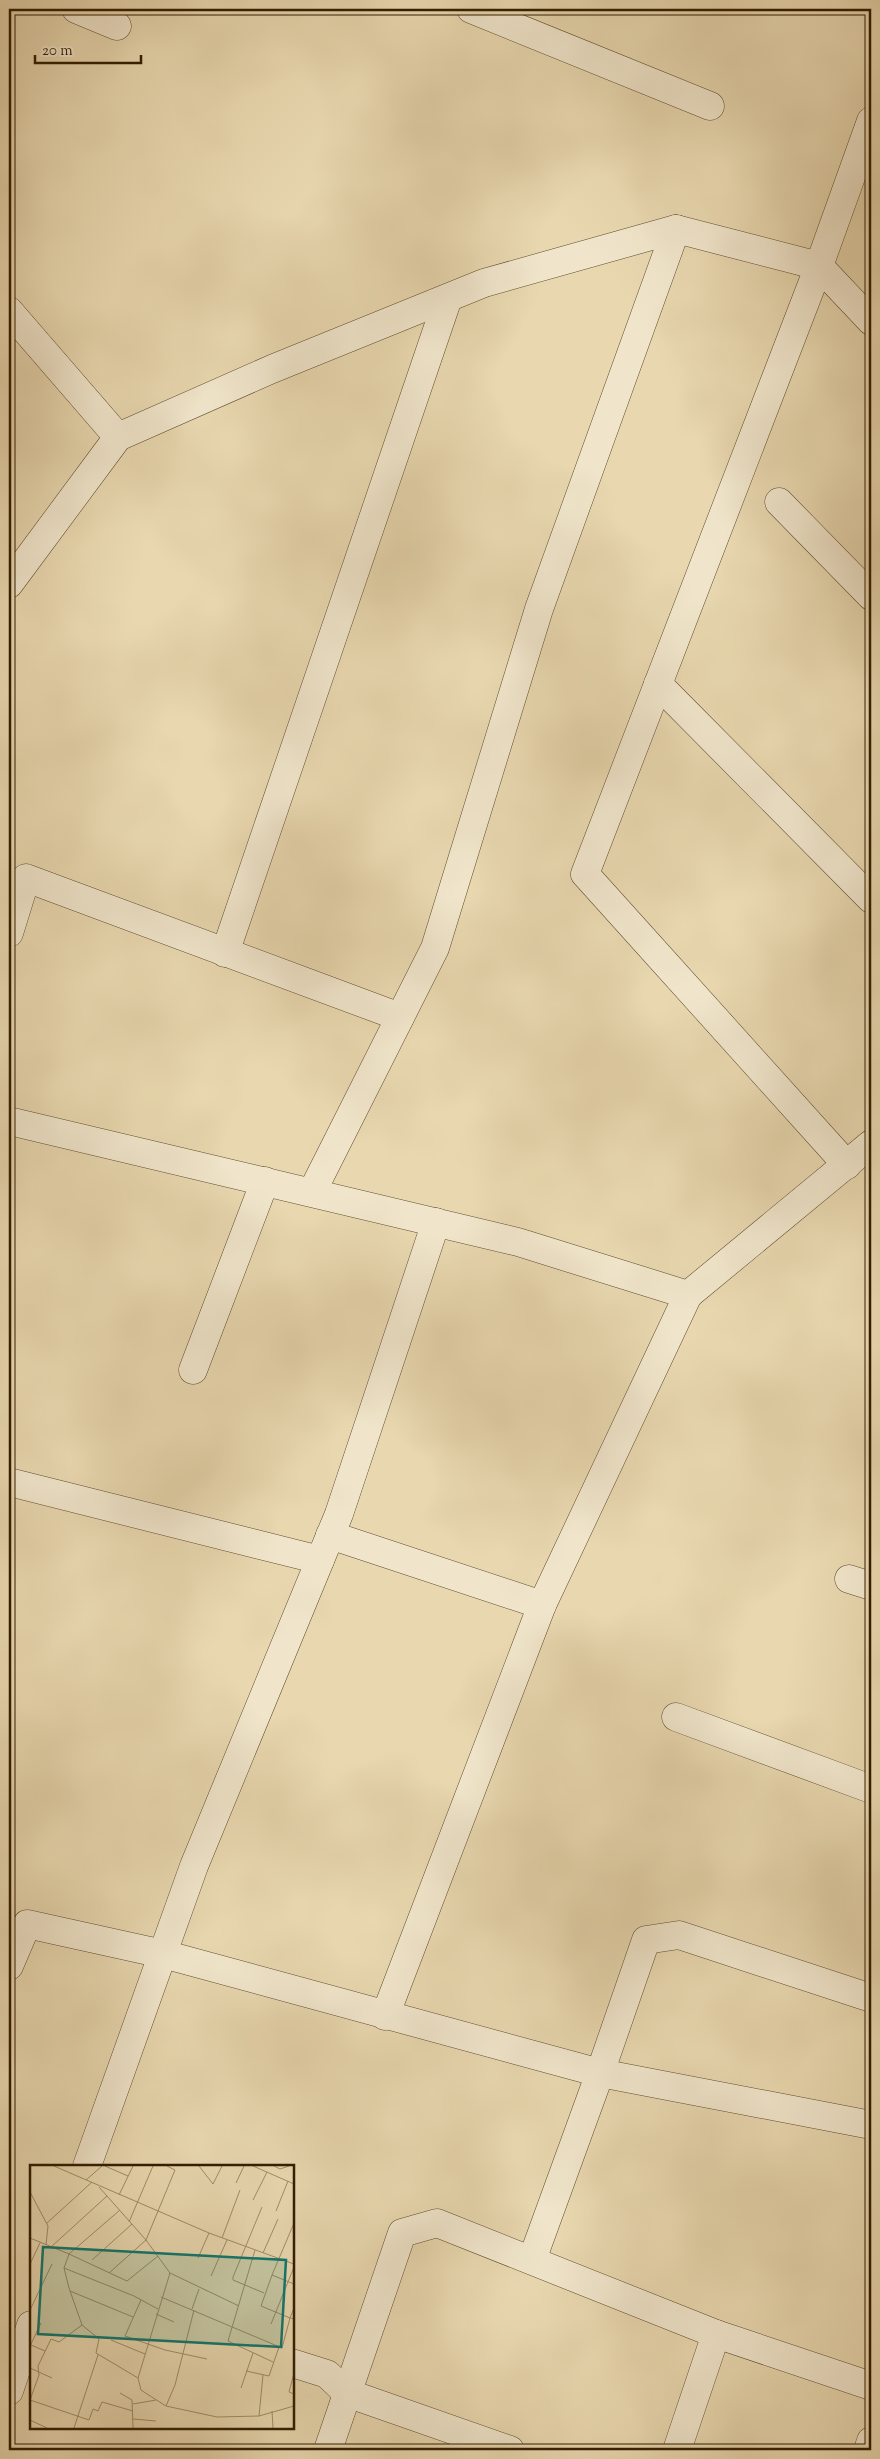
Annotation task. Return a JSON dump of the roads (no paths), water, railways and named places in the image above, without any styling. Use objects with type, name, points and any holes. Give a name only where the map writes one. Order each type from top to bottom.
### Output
[{"type":"street","points":[[76,9],[117,26]]},
{"type":"street","points":[[471,9],[710,106]]},
{"type":"street","points":[[847,1165],[585,874],[818,266],[871,121]]},
{"type":"street","points":[[312,1192],[435,948],[539,609],[676,229]]},
{"type":"street","points":[[9,584],[118,437],[272,369],[484,283],[676,229],[818,266],[871,321]]},
{"type":"street","points":[[225,953],[448,298]]},
{"type":"street","points":[[9,311],[118,437]]},
{"type":"street","points":[[779,502],[871,596]]},
{"type":"street","points":[[658,684],[871,899]]},
{"type":"street","points":[[9,933],[26,878],[400,1017]]},
{"type":"street","points":[[9,1121],[518,1242],[688,1295]]},
{"type":"street","points":[[385,2016],[542,1605],[688,1295],[871,1144]]},
{"type":"street","points":[[193,1370],[265,1181]]},
{"type":"street","points":[[87,2165],[194,1866],[330,1535],[436,1222]]},
{"type":"street","points":[[9,1482],[320,1560]]},
{"type":"street","points":[[330,1535],[542,1605]]},
{"type":"street","points":[[676,1717],[871,1789]]},
{"type":"street","points":[[9,1966],[27,1924],[163,1954],[600,2073],[871,2125]]},
{"type":"street","points":[[532,2260],[646,1940],[680,1935],[871,1998]]},
{"type":"street","points":[[328,2450],[402,2233],[437,2223],[716,2334],[871,2386]]},
{"type":"street","points":[[9,2391],[30,2328]]},
{"type":"street","points":[[677,2450],[716,2334]]},
{"type":"street","points":[[294,2363],[327,2374],[348,2393],[510,2450]]},
{"type":"street","points":[[868,2450],[871,2441]]}]
